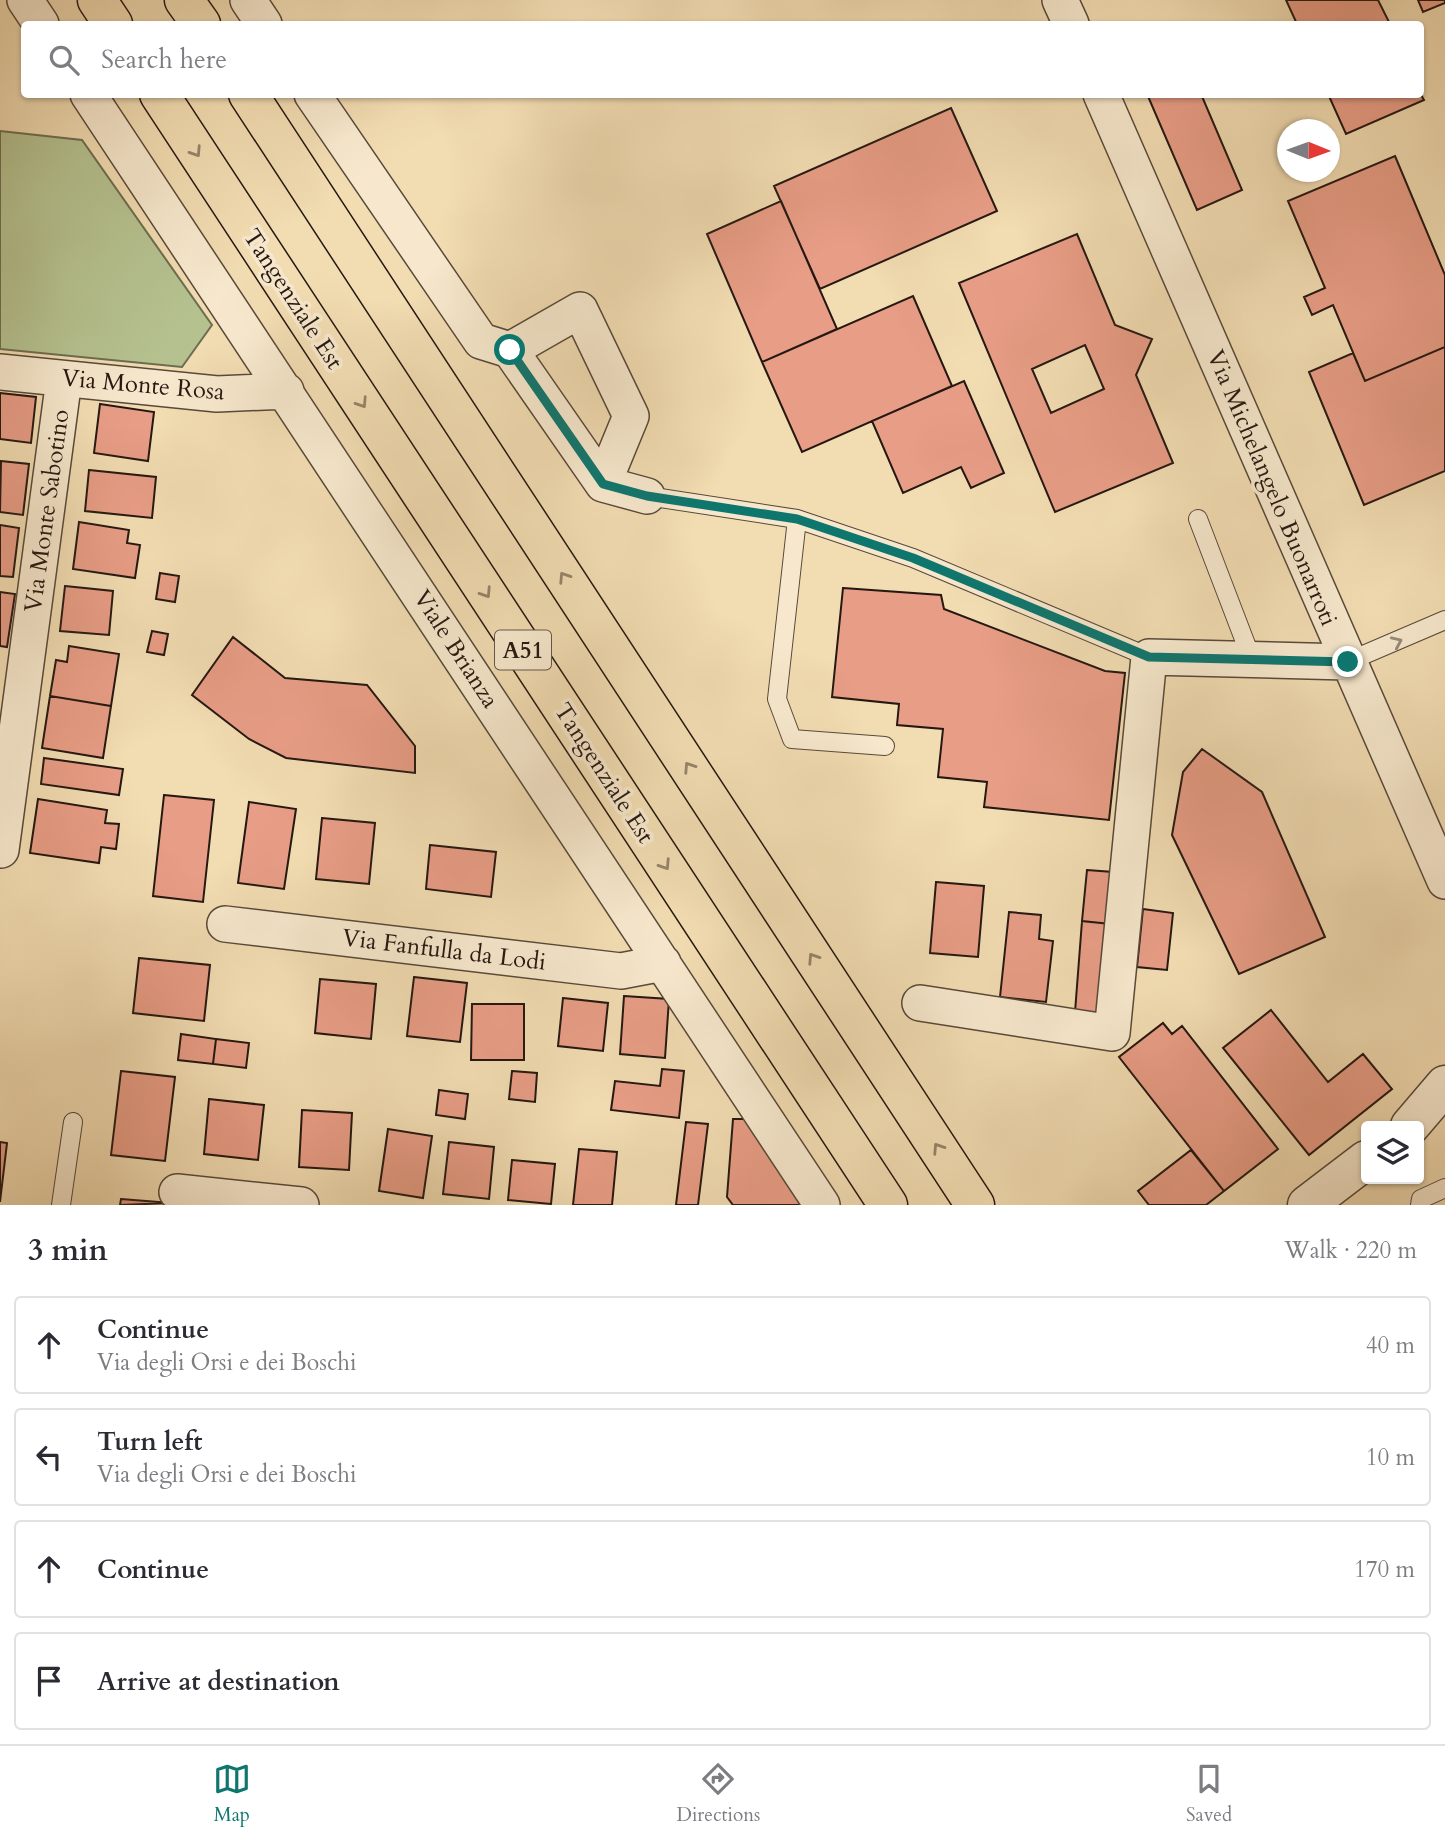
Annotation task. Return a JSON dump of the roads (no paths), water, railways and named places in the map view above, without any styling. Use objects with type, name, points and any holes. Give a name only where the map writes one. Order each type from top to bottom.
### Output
[{"type":"highway","points":[[97,0],[111,21]]},
{"type":"highway","points":[[184,0],[201,21]]},
{"type":"highway","points":[[190,0],[201,21]]},
{"type":"highway","name":"Tangenziale Est","points":[[162,98],[888,1205]]},
{"type":"highway","points":[[252,100],[975,1205]]},
{"type":"street","points":[[25,0],[39,21]]},
{"type":"street","points":[[248,0],[262,21]]},
{"type":"street","points":[[1060,0],[1070,21]]},
{"type":"street","name":"Viale Brianza","points":[[91,98],[822,1205]]},
{"type":"street","points":[[315,98],[481,341],[510,350],[603,484],[647,496]]},
{"type":"street","name":"Via Michelangelo Buonarroti","points":[[1103,98],[1445,881]]},
{"type":"street","points":[[510,350],[580,310],[631,416],[603,484]]},
{"type":"street","name":"Via Monte Rosa","points":[[0,372],[217,394],[286,391]]},
{"type":"street","name":"Via Monte Sabotino","points":[[1,850],[64,379]]},
{"type":"street","points":[[920,1003],[1112,1033],[1149,657],[1348,662]]},
{"type":"street","name":"Via Fanfulla da Lodi","points":[[225,924],[621,971],[663,963]]},
{"type":"street","points":[[1425,1119],[1445,1086]]},
{"type":"street","points":[[1307,1205],[1361,1164]]},
{"type":"street","points":[[177,1192],[302,1205]]},
{"type":"lane","points":[[647,496],[797,519],[913,558],[1149,657]]},
{"type":"lane","points":[[797,519],[777,699],[792,739],[885,746]]},
{"type":"lane","points":[[1198,519],[1252,660]]},
{"type":"lane","points":[[1348,662],[1445,620]]},
{"type":"lane","points":[[61,1205],[73,1122]]},
{"type":"lane","points":[[1420,1205],[1421,1199],[1445,1188]]}]
